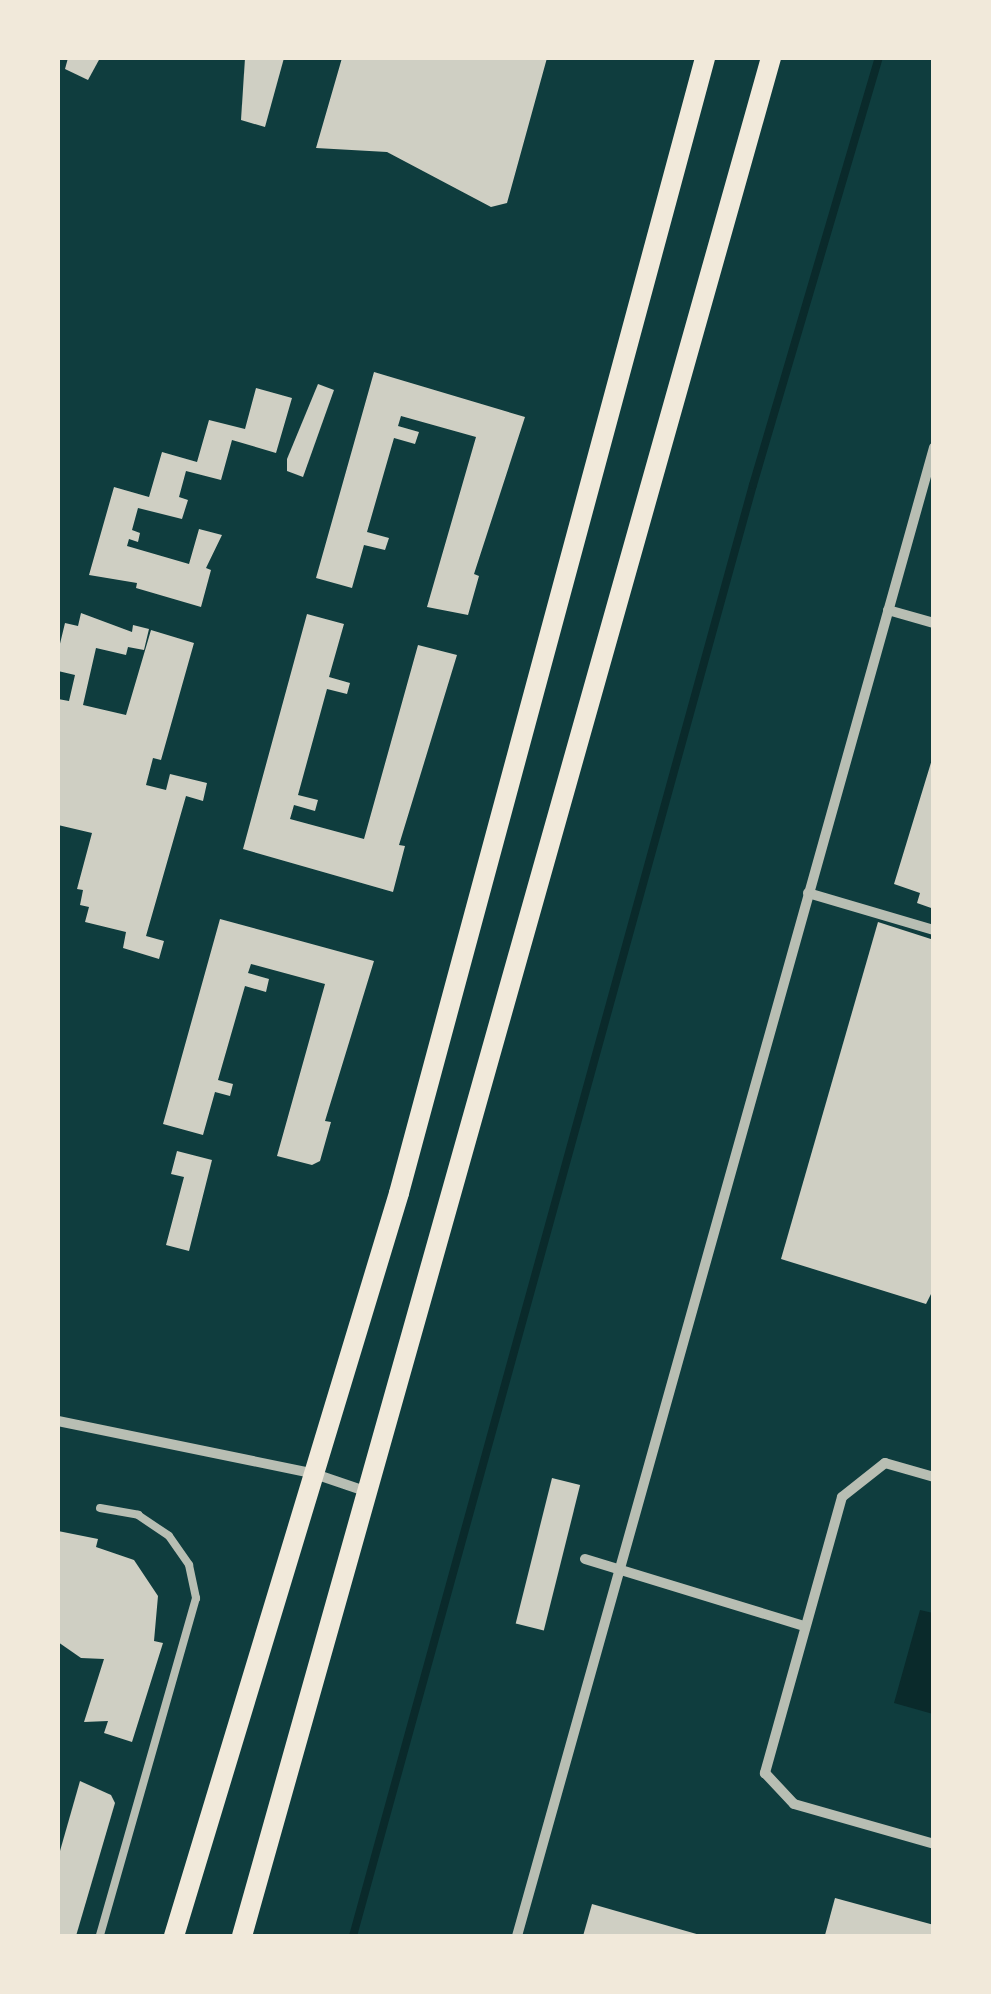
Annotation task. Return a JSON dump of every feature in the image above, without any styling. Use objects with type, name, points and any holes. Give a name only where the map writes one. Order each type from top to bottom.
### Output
[{"type":"main road","points":[[174,1936],[502,823],[706,58]]},
{"type":"main road","points":[[242,1936],[371,1493],[771,58]]},
{"type":"street","points":[[516,1936],[934,447]]},
{"type":"street","points":[[888,610],[934,623]]},
{"type":"street","points":[[808,894],[934,930]]},
{"type":"street","points":[[58,1421],[312,1473],[371,1493]]},
{"type":"street","points":[[934,1477],[885,1463],[842,1496],[766,1774],[794,1804],[934,1844]]},
{"type":"street","points":[[585,1559],[804,1626]]},
{"type":"lane","points":[[100,1508],[138,1514],[169,1536],[189,1565],[196,1598],[100,1936]]},
{"type":"water","points":[[920,1610],[933,1613],[933,1714],[894,1703]]},
{"type":"building","points":[[68,58],[100,58],[88,80],[65,69]]},
{"type":"building","points":[[245,58],[284,58],[265,127],[241,120]]},
{"type":"building","points":[[342,58],[547,58],[507,203],[491,207],[387,152],[316,148]]},
{"type":"building","points":[[374,372],[525,417],[474,574],[479,576],[468,615],[427,607],[476,437],[401,416],[398,426],[419,432],[415,444],[394,438],[367,532],[389,538],[385,550],[364,545],[352,588],[316,578]]},
{"type":"building","points":[[318,384],[334,390],[303,477],[287,471],[287,459]]},
{"type":"building","points":[[256,388],[292,398],[276,453],[232,440],[221,480],[186,471],[179,497],[188,500],[182,519],[138,508],[132,530],[140,533],[138,542],[129,539],[127,546],[189,564],[199,529],[222,535],[206,568],[211,570],[201,607],[136,588],[137,583],[89,575],[114,487],[149,497],[162,452],[197,462],[209,420],[245,429]]},
{"type":"building","points":[[81,613],[132,632],[133,625],[149,629],[144,650],[128,647],[126,655],[96,648],[83,705],[126,715],[151,630],[194,643],[161,760],[153,758],[146,785],[166,790],[170,774],[207,783],[203,801],[186,796],[146,936],[164,941],[159,959],[123,948],[126,932],[85,922],[89,907],[80,905],[83,890],[77,889],[92,833],[58,825],[58,699],[69,701],[75,675],[58,671],[58,652],[65,623],[78,626]]},
{"type":"building","points":[[307,614],[344,624],[329,677],[350,683],[347,694],[327,689],[298,795],[318,800],[315,811],[294,805],[290,819],[364,839],[418,645],[457,655],[399,845],[405,846],[393,892],[243,849]]},
{"type":"building","points":[[933,756],[934,909],[917,903],[920,893],[894,884]]},
{"type":"building","points":[[220,919],[374,961],[325,1121],[331,1122],[320,1161],[312,1165],[277,1156],[325,984],[251,964],[248,973],[269,979],[266,992],[245,986],[218,1080],[233,1084],[230,1096],[215,1092],[203,1135],[163,1124]]},
{"type":"building","points":[[878,922],[934,940],[934,1288],[926,1304],[781,1259]]},
{"type":"building","points":[[177,1151],[212,1160],[189,1251],[166,1245],[184,1177],[171,1174]]},
{"type":"building","points":[[552,1478],[580,1485],[544,1631],[516,1624]]},
{"type":"building","points":[[58,1531],[98,1539],[96,1547],[134,1560],[158,1596],[154,1641],[163,1643],[132,1742],[104,1733],[108,1721],[84,1722],[104,1659],[81,1658],[58,1642]]},
{"type":"building","points":[[80,1781],[111,1795],[115,1803],[76,1936],[58,1936],[58,1858]]},
{"type":"building","points":[[835,1898],[934,1925],[934,1936],[825,1935]]},
{"type":"building","points":[[592,1904],[700,1935],[700,1936],[583,1936]]},
{"type":"waterway","points":[[353,1936],[753,485],[879,58]]}]
